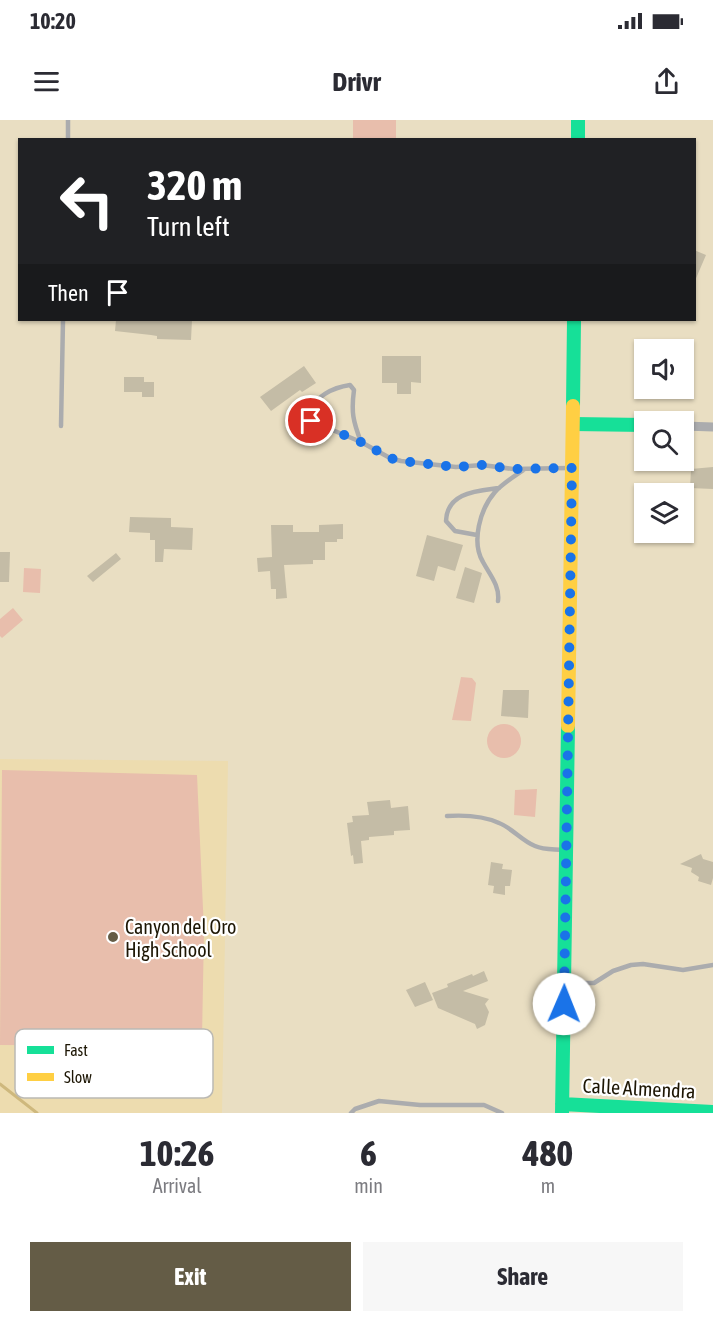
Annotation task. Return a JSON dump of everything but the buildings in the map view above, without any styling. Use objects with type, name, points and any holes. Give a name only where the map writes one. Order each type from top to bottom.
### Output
[{"type":"street","points":[[578,120],[578,138]]},
{"type":"street","points":[[562,1108],[574,321]]},
{"type":"street","points":[[573,424],[634,425]]},
{"type":"street","points":[[694,426],[713,427]]},
{"type":"street","name":"Calle Almendra","points":[[562,1108],[713,1112]]},
{"type":"lane","points":[[68,120],[68,138]]},
{"type":"lane","points":[[61,426],[63,321]]},
{"type":"lane","points":[[361,442],[353,422],[351,409],[354,390],[350,385],[334,388],[317,398],[306,412],[311,421],[401,461],[456,467],[572,468]]},
{"type":"lane","points":[[498,601],[499,593],[476,543],[477,527],[494,493],[525,469]]},
{"type":"lane","points":[[477,535],[455,531],[446,521],[447,511],[452,501],[463,496],[500,488]]},
{"type":"lane","points":[[447,816],[462,815],[497,822],[512,829],[533,846],[566,850]]},
{"type":"lane","points":[[564,983],[594,983],[613,971],[631,964],[683,970],[713,965]]},
{"type":"lane","points":[[351,1113],[355,1109],[379,1101],[420,1105],[484,1105],[502,1113]]},
{"type":"shaded area","points":[[353,120],[396,120],[396,138],[353,138]]},
{"type":"shaded area","points":[[24,568],[41,569],[40,593],[23,592]]},
{"type":"shaded area","points":[[13,608],[23,620],[2,638],[0,619]]},
{"type":"shaded area","points":[[461,677],[472,678],[476,683],[471,721],[452,720]]},
{"type":"shaded area","points":[[504,724],[516,729],[521,741],[516,753],[504,758],[492,753],[487,741],[492,729]]},
{"type":"shaded area","name":"Canyon del Oro High School","points":[[0,759],[228,761],[222,1113],[0,1113]]},
{"type":"shaded area","name":"Canyon del Oro High School","points":[[2,770],[197,775],[204,931],[202,1029],[15,1029],[15,1045],[0,1045]]},
{"type":"shaded area","points":[[537,789],[535,817],[514,815],[515,790]]},
{"type":"waterway","points":[[0,1084],[15,1096]]},
{"type":"waterway","points":[[18,1098],[37,1113]]},
{"type":"traffic: fast","points":[[578,120],[578,138]]},
{"type":"traffic: fast","points":[[573,406],[574,321]]},
{"type":"traffic: fast","points":[[573,424],[634,425]]},
{"type":"traffic: fast","points":[[562,1113],[568,726]]},
{"type":"traffic: fast","points":[[562,1104],[713,1112]]},
{"type":"traffic: slow","points":[[568,726],[573,406]]},
{"type":"place","name":"Canyon del Oro High School","points":[[113,937]]},
{"type":"route","points":[[311,421],[401,461],[456,467],[482,465],[513,469],[572,468],[564,1004]]}]
